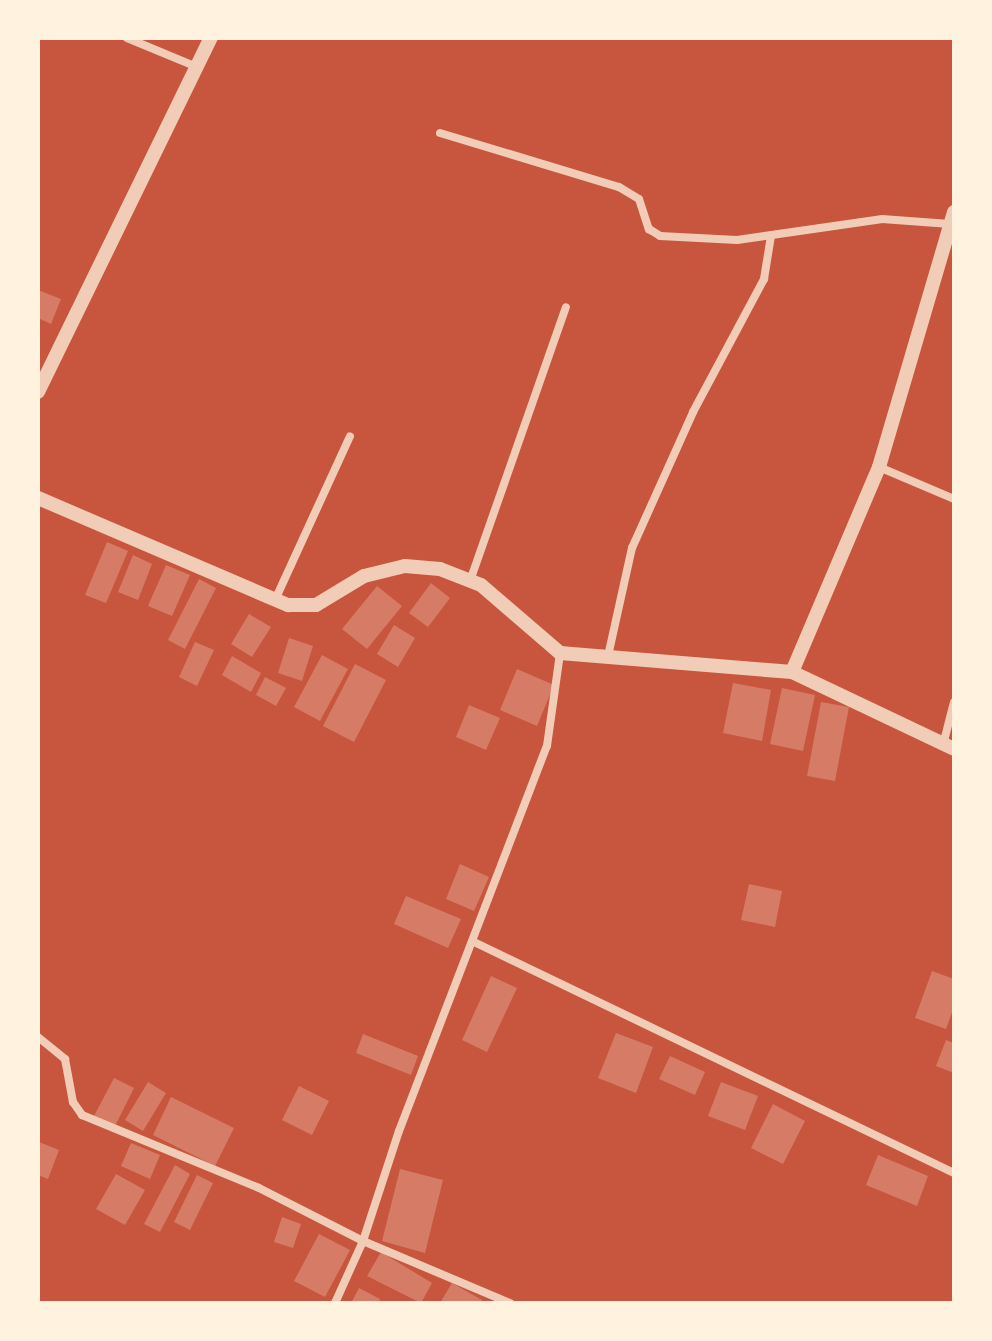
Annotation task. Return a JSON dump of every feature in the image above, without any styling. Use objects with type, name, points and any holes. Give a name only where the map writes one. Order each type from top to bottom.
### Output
[{"type":"street","points":[[127,38],[197,67]]},
{"type":"street","points":[[38,392],[211,38]]},
{"type":"street","points":[[440,133],[619,187],[639,199],[649,229],[660,236],[771,236],[882,219],[952,218],[879,467],[792,672]]},
{"type":"street","points":[[608,656],[632,548],[693,412],[764,279],[771,236]]},
{"type":"street","points":[[470,581],[566,307]]},
{"type":"street","points":[[275,600],[350,436]]},
{"type":"street","points":[[879,467],[954,499]]},
{"type":"street","points":[[38,498],[275,600],[316,605],[364,576],[405,566],[440,569],[470,581],[560,653],[792,672],[949,745],[954,702]]},
{"type":"street","points":[[335,1303],[363,1241],[399,1131],[547,746],[560,653]]},
{"type":"street","points":[[474,942],[954,1173]]},
{"type":"street","points":[[38,1037],[50,1041],[65,1059],[73,1102],[82,1115],[259,1188],[363,1241],[510,1303]]},
{"type":"building","points":[[38,290],[61,299],[51,324],[38,318]]},
{"type":"building","points":[[107,542],[128,551],[106,603],[85,595]]},
{"type":"building","points":[[133,555],[152,564],[138,600],[118,592]]},
{"type":"building","points":[[166,565],[190,575],[172,616],[148,606]]},
{"type":"building","points":[[199,579],[216,588],[185,649],[168,640]]},
{"type":"building","points":[[431,583],[450,598],[428,627],[409,613]]},
{"type":"building","points":[[377,586],[402,606],[367,649],[342,629]]},
{"type":"building","points":[[249,614],[271,627],[252,657],[231,644]]},
{"type":"building","points":[[394,625],[415,638],[398,667],[377,654]]},
{"type":"building","points":[[289,638],[313,646],[302,681],[278,673]]},
{"type":"building","points":[[195,642],[214,650],[197,686],[179,677]]},
{"type":"building","points":[[322,655],[348,669],[320,721],[294,707]]},
{"type":"building","points":[[232,656],[261,673],[251,692],[222,675]]},
{"type":"building","points":[[355,664],[386,680],[354,742],[323,726]]},
{"type":"building","points":[[517,669],[554,685],[537,726],[500,710]]},
{"type":"building","points":[[265,677],[286,688],[276,706],[256,695]]},
{"type":"building","points":[[733,683],[771,690],[762,741],[723,733]]},
{"type":"building","points":[[782,688],[815,695],[803,751],[770,744]]},
{"type":"building","points":[[821,702],[849,707],[835,781],[807,776]]},
{"type":"building","points":[[469,705],[500,718],[486,750],[456,737]]},
{"type":"building","points":[[460,864],[489,877],[474,911],[446,899]]},
{"type":"building","points":[[749,884],[782,891],[775,927],[741,920]]},
{"type":"building","points":[[406,896],[461,919],[448,948],[394,924]]},
{"type":"building","points":[[932,971],[954,979],[954,1007],[946,1029],[915,1018]]},
{"type":"building","points":[[491,976],[517,988],[487,1052],[462,1040]]},
{"type":"building","points":[[616,1033],[653,1047],[636,1093],[598,1078]]},
{"type":"building","points":[[363,1034],[418,1056],[411,1075],[356,1053]]},
{"type":"building","points":[[946,1040],[954,1043],[954,1073],[936,1066]]},
{"type":"building","points":[[670,1056],[705,1072],[695,1095],[659,1079]]},
{"type":"building","points":[[114,1078],[134,1088],[115,1126],[94,1116]]},
{"type":"building","points":[[148,1082],[166,1093],[143,1131],[125,1120]]},
{"type":"building","points":[[721,1082],[758,1096],[745,1130],[708,1116]]},
{"type":"building","points":[[299,1086],[329,1101],[312,1135],[282,1120]]},
{"type":"building","points":[[171,1097],[234,1128],[215,1166],[153,1135]]},
{"type":"building","points":[[773,1104],[805,1121],[783,1164],[751,1148]]},
{"type":"building","points":[[39,1142],[59,1150],[48,1179],[38,1175]]},
{"type":"building","points":[[131,1143],[160,1155],[150,1179],[121,1166]]},
{"type":"building","points":[[878,1155],[928,1176],[917,1206],[866,1185]]},
{"type":"building","points":[[175,1165],[190,1174],[160,1232],[144,1224]]},
{"type":"building","points":[[400,1169],[443,1180],[425,1253],[382,1241]]},
{"type":"building","points":[[116,1174],[145,1190],[125,1225],[96,1209]]},
{"type":"building","points":[[197,1175],[213,1183],[190,1230],[174,1222]]},
{"type":"building","points":[[282,1217],[301,1224],[293,1248],[274,1242]]},
{"type":"building","points":[[319,1234],[350,1250],[325,1297],[294,1281]]},
{"type":"building","points":[[381,1252],[432,1283],[421,1303],[367,1276]]},
{"type":"building","points":[[452,1283],[482,1300],[481,1303],[440,1303]]},
{"type":"building","points":[[359,1288],[380,1299],[379,1303],[352,1301]]}]
